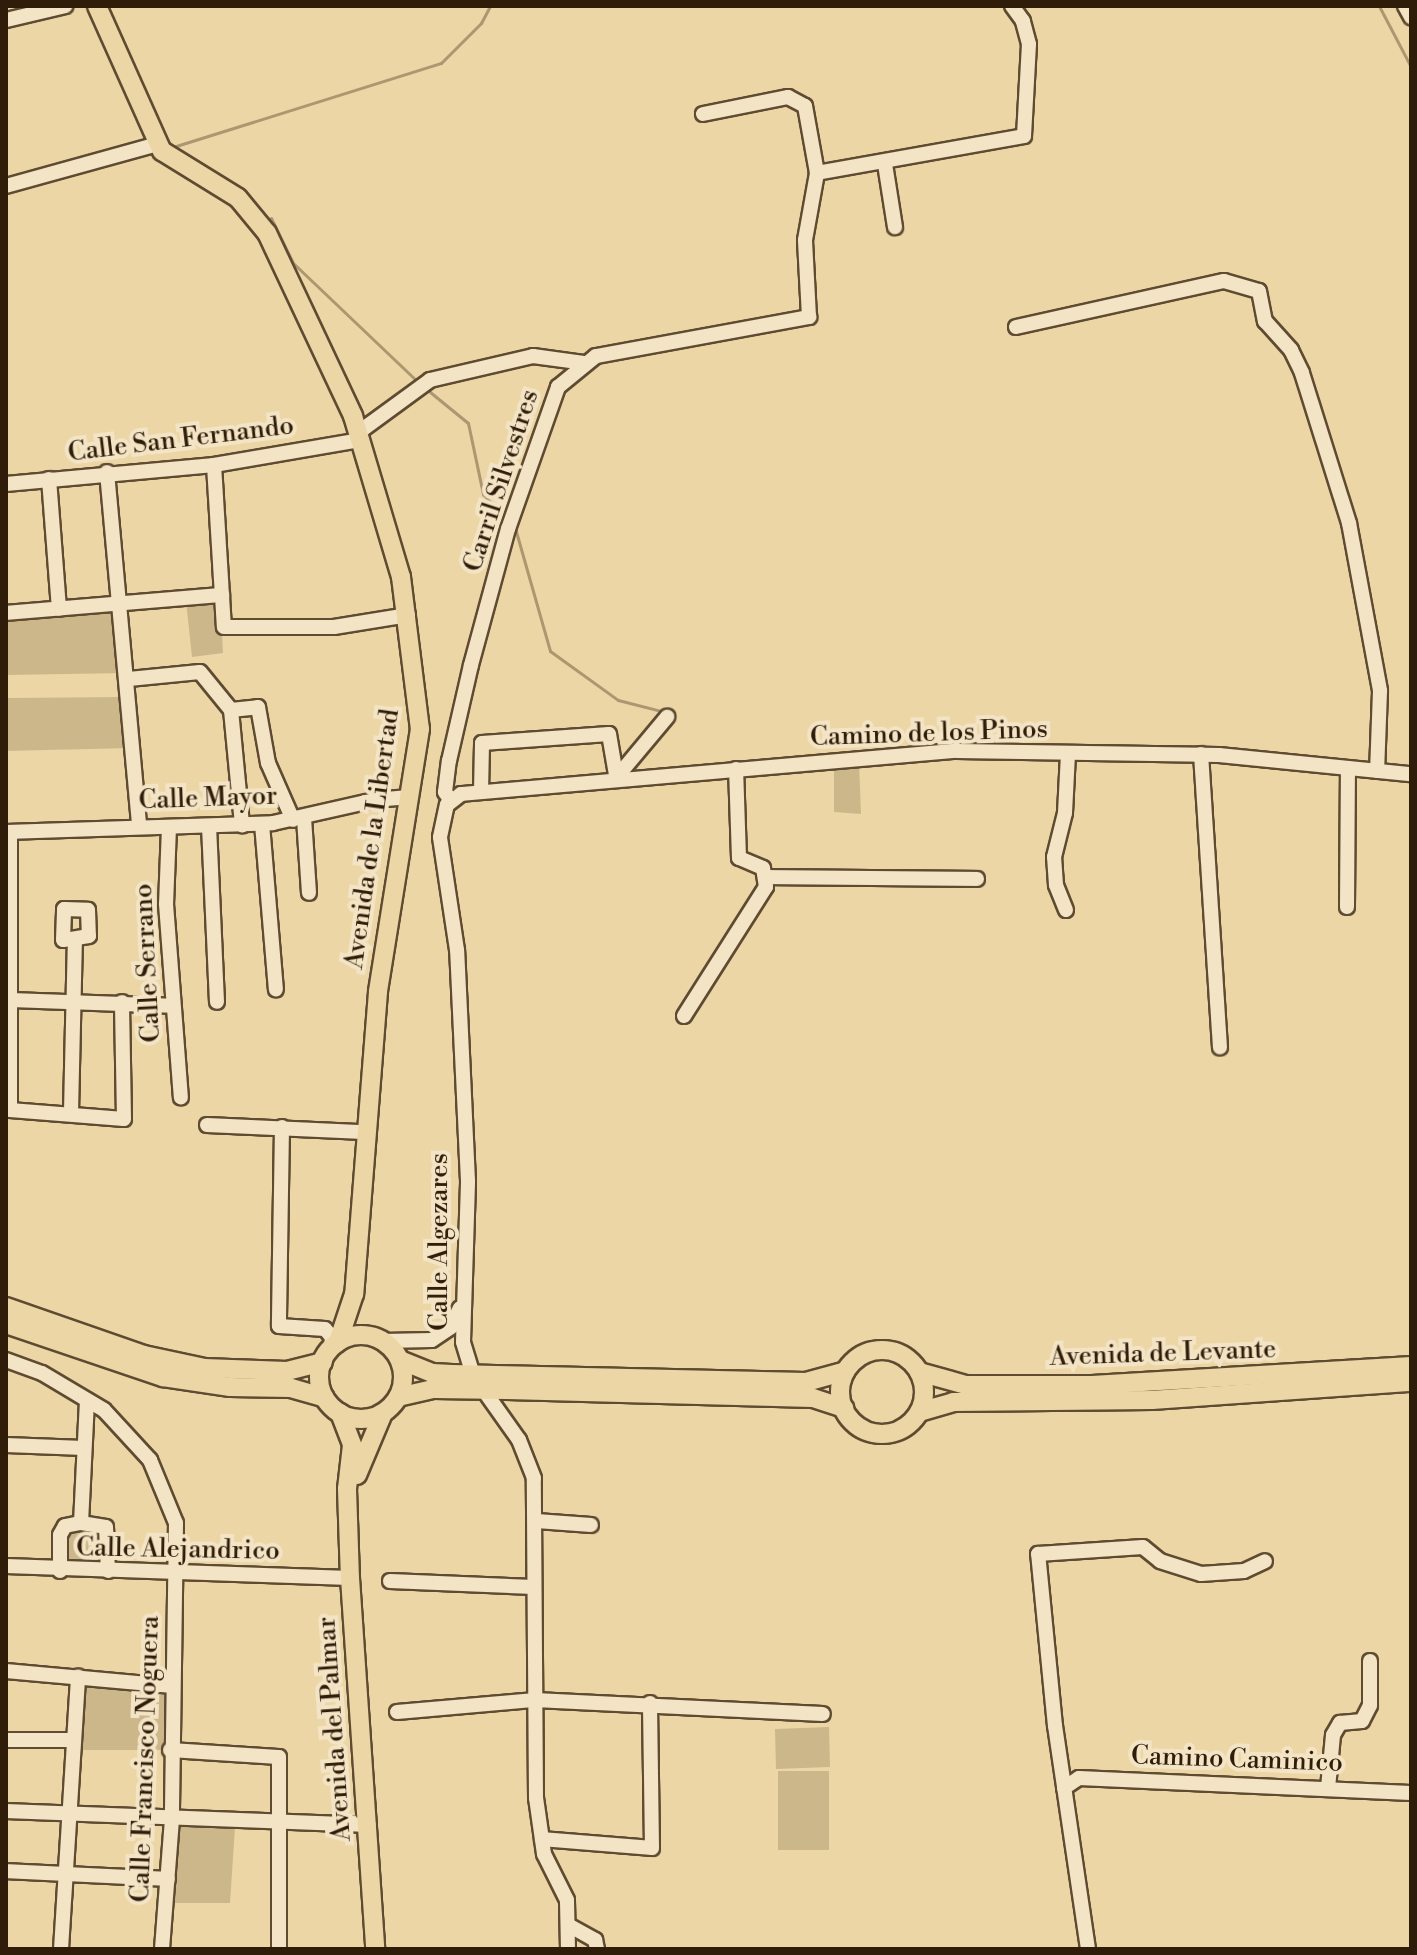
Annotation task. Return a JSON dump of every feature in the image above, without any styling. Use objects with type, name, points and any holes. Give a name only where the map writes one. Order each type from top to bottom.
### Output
[{"type":"main road","name":"Avenida de la Libertad","points":[[97,6],[157,144],[172,161],[232,193],[258,219],[360,436],[408,615],[420,719],[381,964],[364,1132],[354,1294],[331,1351]]},
{"type":"main road","name":"Avenida de la Libertad","points":[[354,1294],[377,1338]]},
{"type":"main road","points":[[6,1307],[131,1351],[196,1367],[287,1371],[331,1351],[377,1338],[400,1360],[432,1373],[477,1382],[813,1398],[844,1408]]},
{"type":"main road","points":[[6,1324],[163,1377],[216,1385],[291,1388],[325,1398],[340,1413],[362,1419],[383,1413],[398,1397],[403,1383],[400,1360]]},
{"type":"main road","points":[[398,1397],[477,1382],[806,1382],[846,1371],[862,1355],[883,1350],[904,1356],[919,1372],[924,1396],[919,1412],[902,1429],[880,1434],[858,1426],[844,1408],[841,1393],[846,1371]]},
{"type":"main road","points":[[325,1398],[320,1380],[331,1351]]},
{"type":"main road","name":"Avenida de Levante","points":[[919,1372],[966,1385],[1066,1385],[1411,1366]]},
{"type":"main road","name":"Avenida de Levante","points":[[919,1412],[953,1402],[1152,1400],[1411,1382]]},
{"type":"main road","name":"Avenida del Palmar","points":[[340,1413],[352,1445],[350,1578],[375,1949]]},
{"type":"main road","name":"Avenida del Palmar","points":[[349,1504],[383,1413]]},
{"type":"street","points":[[6,20],[65,6]]},
{"type":"street","points":[[817,173],[885,164],[1024,136],[1029,44],[1023,21],[1012,6]]},
{"type":"street","points":[[1405,6],[1411,17]]},
{"type":"street","points":[[360,436],[430,380],[533,356],[584,363],[596,356],[809,317],[805,240],[817,173],[805,106],[788,97],[703,114]]},
{"type":"street","points":[[6,186],[157,144]]},
{"type":"street","points":[[885,164],[895,227]]},
{"type":"street","points":[[1016,327],[1224,281],[1259,291],[1265,321],[1291,350],[1302,373],[1349,523],[1380,691],[1377,771]]},
{"type":"street","name":"Carril Silvestres","points":[[451,801],[446,782],[454,736],[512,515],[553,398],[584,363]]},
{"type":"street","name":"Calle San Fernando","points":[[6,484],[107,472],[214,465],[360,436]]},
{"type":"street","points":[[214,465],[224,627],[334,627],[408,615]]},
{"type":"street","points":[[107,472],[129,679],[139,826]]},
{"type":"street","points":[[49,479],[59,609]]},
{"type":"street","points":[[6,613],[222,595]]},
{"type":"street","points":[[129,679],[200,672],[231,710],[242,825]]},
{"type":"street","points":[[231,710],[258,707],[268,763],[298,819],[309,893]]},
{"type":"street","points":[[616,779],[667,717]]},
{"type":"street","points":[[481,792],[482,743],[609,734],[616,779]]},
{"type":"street","name":"Camino de los Pinos","points":[[451,801],[481,792],[938,752],[1201,754],[1411,774]]},
{"type":"street","points":[[1066,910],[1056,885],[1054,857],[1065,813],[1068,753]]},
{"type":"street","points":[[1201,754],[1220,1047]]},
{"type":"street","points":[[1347,907],[1348,768]]},
{"type":"street","points":[[684,1016],[766,887],[763,868],[739,858],[736,769]]},
{"type":"street","name":"Calle Mayor","points":[[8,832],[262,824],[298,819],[375,800],[409,797]]},
{"type":"street","name":"Calle Algezares","points":[[451,801],[440,837],[459,990],[468,1194],[463,1342],[477,1382],[528,1458],[537,1521],[535,1700],[542,1839],[567,1900],[570,1926],[568,1949]]},
{"type":"street","points":[[262,824],[276,989]]},
{"type":"street","points":[[209,826],[217,1002]]},
{"type":"street","name":"Calle Serrano","points":[[169,827],[171,1006],[181,1097]]},
{"type":"street","points":[[8,832],[10,1110],[71,1112],[124,1119],[122,1002]]},
{"type":"street","points":[[766,877],[977,879]]},
{"type":"street","points":[[71,1112],[77,1000],[75,941]]},
{"type":"street","points":[[11,1000],[77,1000],[171,1006]]},
{"type":"street","points":[[207,1125],[364,1132]]},
{"type":"street","points":[[282,1127],[279,1326],[325,1329],[332,1337],[331,1351]]},
{"type":"street","points":[[377,1338],[413,1344],[438,1337],[456,1320],[463,1296]]},
{"type":"street","name":"Calle Francisco Noguera","points":[[6,1360],[42,1373],[104,1410],[150,1460],[176,1523],[170,1750],[172,1819],[162,1949]]},
{"type":"street","points":[[81,1523],[87,1400]]},
{"type":"street","points":[[6,1445],[84,1448]]},
{"type":"street","points":[[537,1521],[591,1525]]},
{"type":"street","points":[[60,1571],[60,1535],[65,1526],[81,1523],[106,1527],[108,1571]]},
{"type":"street","points":[[1088,1949],[1064,1788],[1038,1554],[1143,1547],[1160,1561],[1201,1574],[1244,1571],[1265,1561]]},
{"type":"street","name":"Calle Alejandrico","points":[[6,1566],[60,1571],[175,1571],[350,1578]]},
{"type":"street","points":[[390,1581],[534,1587]]},
{"type":"street","points":[[1328,1788],[1333,1735],[1340,1723],[1362,1721],[1370,1705],[1370,1661]]},
{"type":"street","points":[[6,1671],[172,1686]]},
{"type":"street","points":[[61,1949],[78,1677]]},
{"type":"street","points":[[397,1712],[535,1700],[650,1703],[823,1714]]},
{"type":"street","points":[[542,1839],[652,1848],[650,1703]]},
{"type":"street","points":[[6,1740],[74,1740]]},
{"type":"street","points":[[170,1750],[279,1757],[282,1823],[279,1949]]},
{"type":"street","name":"Camino Caminico","points":[[1064,1788],[1079,1778],[1411,1793]]},
{"type":"street","points":[[6,1811],[369,1825]]},
{"type":"street","points":[[6,1871],[168,1879]]},
{"type":"street","points":[[570,1926],[595,1940],[597,1949]]},
{"type":"shaded area","points":[[220,598],[223,653],[192,657],[186,601]]},
{"type":"shaded area","points":[[120,607],[126,673],[6,675],[6,615]]},
{"type":"shaded area","points":[[126,697],[131,748],[6,751],[6,698]]},
{"type":"shaded area","points":[[859,762],[861,814],[834,812],[834,766]]},
{"type":"shaded area","points":[[100,1525],[108,1563],[60,1563],[65,1526]]},
{"type":"shaded area","points":[[82,1684],[172,1686],[170,1750],[80,1750]]},
{"type":"shaded area","points":[[829,1727],[830,1767],[776,1769],[775,1729]]},
{"type":"shaded area","points":[[778,1771],[829,1771],[829,1850],[778,1850]]},
{"type":"shaded area","points":[[177,1826],[235,1827],[230,1903],[173,1903]]},
{"type":"waterway","points":[[176,146],[441,63],[481,23],[490,6]]},
{"type":"waterway","points":[[1379,6],[1411,67]]},
{"type":"waterway","points":[[271,218],[293,263],[416,380]]},
{"type":"waterway","points":[[430,392],[468,423],[483,494],[492,504]]},
{"type":"waterway","points":[[515,528],[550,651],[618,700],[665,712]]}]
